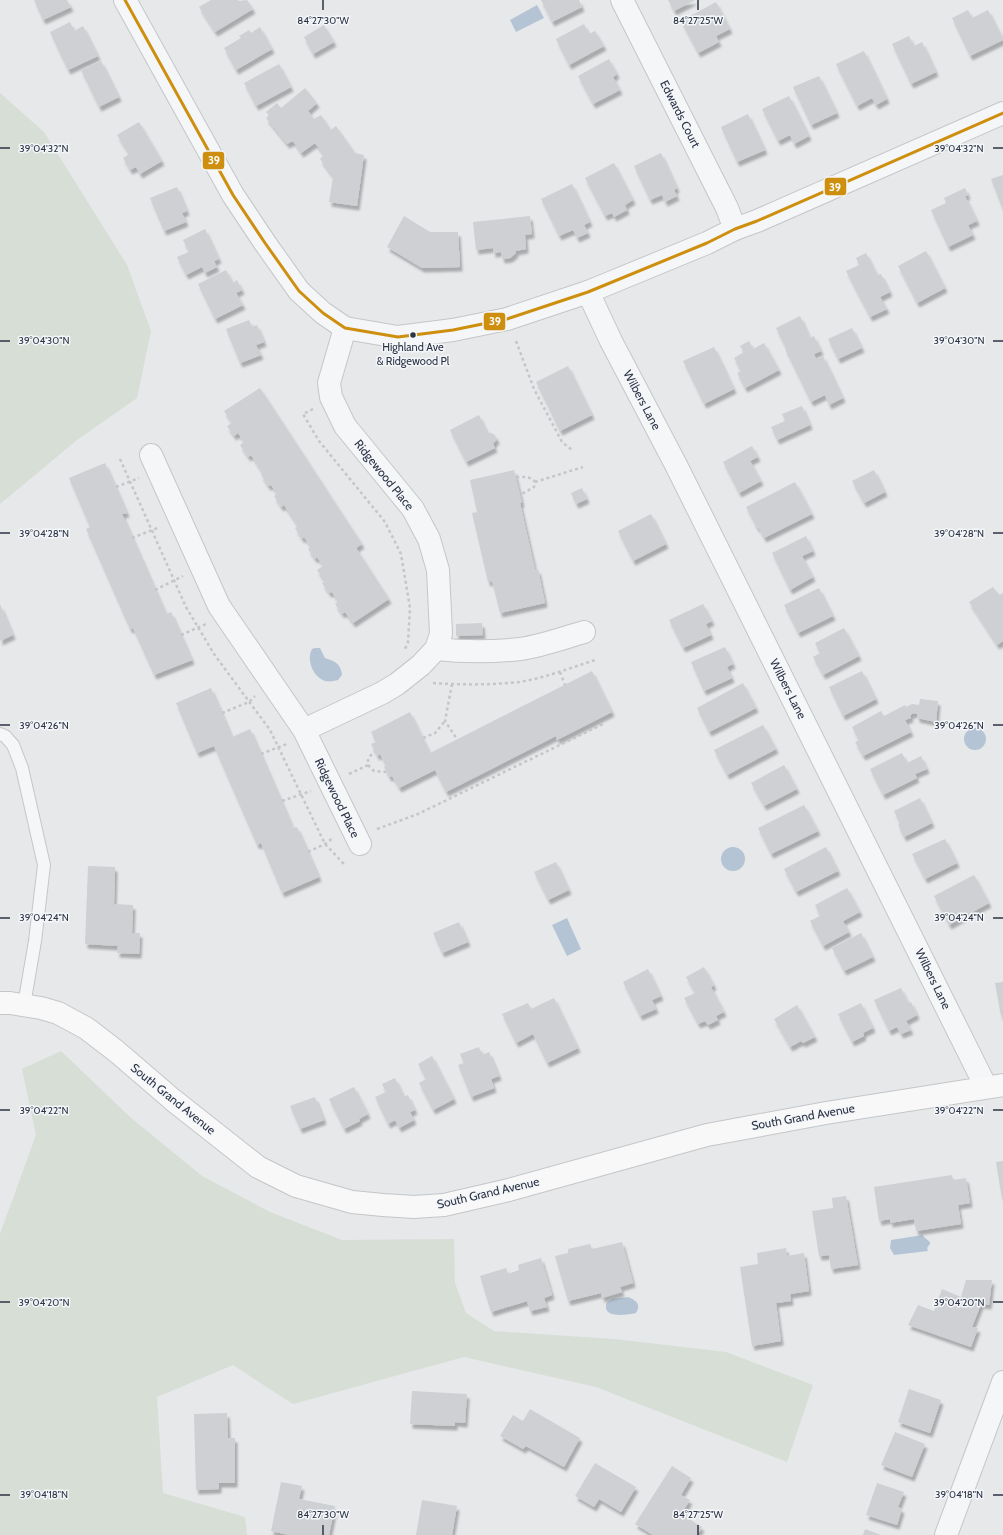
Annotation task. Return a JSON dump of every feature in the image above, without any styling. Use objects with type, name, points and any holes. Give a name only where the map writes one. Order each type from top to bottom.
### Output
[{"type":"main road","name":"South Grand Avenue","points":[[0,1003],[24,1005],[58,1013],[86,1028],[116,1051],[172,1100],[258,1167],[296,1186],[352,1202],[383,1205],[414,1207],[444,1205],[509,1190],[707,1135],[833,1112],[995,1086]]},
{"type":"street","points":[[125,0],[233,195],[299,291],[323,313],[345,328],[398,337],[429,334],[507,319],[588,292],[707,243],[735,229],[757,221],[1003,113]]},
{"type":"street","name":"Edwards Court","points":[[622,0],[727,208],[735,229]]},
{"type":"street","name":"Wilbers Lane","points":[[588,292],[596,312],[995,1086]]},
{"type":"street","name":"Ridgewood Place","points":[[345,328],[328,383],[331,398],[345,426],[413,509],[429,539],[438,570],[440,597],[441,634],[436,649]]},
{"type":"street","name":"Ridgewood Place","points":[[152,455],[219,606],[306,733],[355,835]]},
{"type":"street","points":[[306,733],[382,693],[411,672],[436,649],[490,652],[522,648],[584,632]]},
{"type":"street","points":[[946,1535],[1001,1396]]},
{"type":"lane","points":[[0,734],[6,736],[13,745],[22,768],[44,865],[35,941],[24,1005]]},
{"type":"path","points":[[516,341],[534,389],[562,442],[572,450]]},
{"type":"path","points":[[319,406],[303,414],[319,441],[385,522],[401,554],[410,608],[408,642],[404,649]]},
{"type":"path","points":[[120,459],[186,607],[214,654],[270,730],[325,844],[344,864]]},
{"type":"path","points":[[536,482],[583,467]]},
{"type":"path","points":[[516,477],[526,477],[533,479],[536,482]]},
{"type":"path","points":[[520,495],[534,488],[536,482]]},
{"type":"path","points":[[132,538],[180,519]]},
{"type":"path","points":[[155,590],[202,567]]},
{"type":"path","points":[[181,635],[225,614]]},
{"type":"path","points":[[411,672],[424,682],[464,686],[519,682],[560,672],[595,660]]},
{"type":"path","points":[[560,672],[565,685]]},
{"type":"path","points":[[222,713],[249,702],[272,683]]},
{"type":"path","points":[[423,738],[435,733],[445,721],[452,684]]},
{"type":"path","points":[[445,721],[457,739]]},
{"type":"path","points":[[308,852],[325,844],[370,832],[418,814],[605,723]]},
{"type":"path","points":[[261,754],[279,748],[306,733]]},
{"type":"path","points":[[368,766],[374,771],[386,772]]},
{"type":"shaded area","points":[[0,93],[44,132],[127,265],[151,331],[137,398],[77,440],[0,504]]},
{"type":"shaded area","points":[[61,1051],[130,1117],[202,1176],[270,1212],[342,1240],[454,1239],[455,1283],[466,1313],[494,1331],[614,1339],[726,1352],[813,1385],[787,1462],[596,1387],[464,1357],[293,1404],[233,1365],[157,1397],[163,1493],[245,1517],[247,1535],[0,1535],[0,1234],[36,1135],[22,1069]]},
{"type":"water","points":[[537,5],[544,18],[516,32],[510,20]]},
{"type":"water","points":[[320,648],[325,658],[335,662],[339,666],[342,675],[338,680],[325,681],[314,672],[310,663],[310,653],[312,649]]},
{"type":"water","points":[[975,728],[983,731],[986,739],[983,747],[975,750],[967,747],[964,739],[967,731]]},
{"type":"water","points":[[733,847],[742,850],[745,859],[742,868],[733,871],[724,868],[721,859],[724,850]]},
{"type":"water","points":[[567,918],[581,949],[567,956],[552,925]]},
{"type":"water","points":[[923,1235],[930,1242],[927,1248],[928,1251],[894,1255],[890,1248],[891,1240]]},
{"type":"water","points":[[628,1297],[634,1300],[638,1305],[636,1313],[616,1315],[607,1311],[607,1302],[613,1299]]},
{"type":"building","points":[[34,0],[67,0],[71,7],[43,20]]},
{"type":"building","points":[[211,0],[247,0],[253,9],[215,32],[199,7]]},
{"type":"building","points":[[541,0],[579,0],[582,7],[552,22]]},
{"type":"building","points":[[668,0],[695,0],[674,11]]},
{"type":"building","points":[[716,2],[730,29],[716,36],[719,42],[698,53],[681,21]]},
{"type":"building","points":[[968,10],[972,18],[988,10],[1003,40],[970,56],[952,18]]},
{"type":"building","points":[[70,22],[74,31],[83,26],[98,56],[68,70],[50,32]]},
{"type":"building","points":[[584,24],[589,34],[595,31],[604,46],[569,65],[556,39]]},
{"type":"building","points":[[324,25],[334,42],[313,54],[304,37]]},
{"type":"building","points":[[260,27],[272,49],[236,70],[224,48],[241,38],[239,36],[249,30],[251,33]]},
{"type":"building","points":[[909,36],[914,46],[922,42],[936,72],[911,84],[892,44]]},
{"type":"building","points":[[864,51],[887,99],[876,105],[872,98],[857,106],[836,64]]},
{"type":"building","points":[[609,59],[617,74],[613,77],[620,90],[593,104],[578,76]]},
{"type":"building","points":[[101,61],[119,97],[99,107],[81,70]]},
{"type":"building","points":[[279,64],[291,87],[256,106],[244,83]]},
{"type":"building","points":[[819,76],[837,113],[811,125],[793,87]]},
{"type":"building","points":[[305,88],[317,103],[308,111],[314,119],[321,115],[331,130],[336,126],[355,153],[364,155],[357,206],[329,202],[333,177],[320,159],[324,155],[315,143],[301,153],[293,141],[287,144],[266,118],[269,115],[266,112],[277,103],[281,108]]},
{"type":"building","points":[[789,96],[809,136],[794,144],[790,135],[778,141],[762,109]]},
{"type":"building","points":[[748,114],[765,150],[737,162],[721,127]]},
{"type":"building","points":[[139,122],[162,161],[140,174],[136,167],[130,170],[123,158],[129,154],[117,135]]},
{"type":"building","points":[[661,153],[677,188],[674,190],[677,196],[665,202],[662,195],[650,200],[634,166]]},
{"type":"building","points":[[614,163],[633,200],[625,205],[627,210],[614,217],[612,213],[605,216],[585,178]]},
{"type":"building","points":[[1003,175],[1003,210],[991,179]]},
{"type":"building","points":[[572,184],[590,222],[584,225],[588,233],[577,238],[573,230],[559,236],[541,199]]},
{"type":"building","points":[[177,187],[187,211],[182,213],[186,222],[164,231],[150,198]]},
{"type":"building","points":[[965,188],[968,195],[965,196],[977,221],[968,225],[973,235],[948,247],[931,210],[946,203],[944,198]]},
{"type":"building","points":[[404,216],[430,232],[458,232],[460,267],[422,268],[387,247]]},
{"type":"building","points":[[530,216],[532,234],[525,235],[526,249],[515,251],[516,253],[510,258],[502,259],[501,252],[493,253],[493,248],[476,250],[473,222]]},
{"type":"building","points":[[205,229],[219,259],[214,261],[217,267],[205,273],[202,267],[186,275],[177,257],[189,252],[183,240]]},
{"type":"building","points":[[926,251],[945,288],[917,303],[898,266]]},
{"type":"building","points":[[866,253],[877,275],[881,274],[890,292],[880,297],[887,309],[870,317],[846,271],[859,265],[856,258]]},
{"type":"building","points":[[226,270],[233,283],[237,280],[242,290],[236,293],[243,305],[215,319],[198,284]]},
{"type":"building","points":[[800,316],[810,338],[814,336],[821,351],[814,354],[816,359],[823,356],[843,398],[829,405],[825,395],[811,402],[776,328]]},
{"type":"building","points":[[249,320],[252,327],[257,325],[264,342],[256,345],[261,355],[240,363],[226,329]]},
{"type":"building","points":[[852,328],[862,348],[838,359],[828,339]]},
{"type":"building","points":[[749,341],[753,349],[764,343],[779,370],[745,388],[737,373],[741,371],[734,358],[744,352],[740,346]]},
{"type":"building","points":[[714,347],[734,389],[704,404],[683,361]]},
{"type":"building","points":[[568,366],[592,415],[560,431],[536,382]]},
{"type":"building","points":[[260,388],[362,544],[356,548],[389,599],[353,623],[345,612],[342,614],[335,604],[338,602],[332,592],[329,593],[322,583],[325,582],[317,570],[323,566],[317,557],[315,559],[308,549],[311,547],[304,537],[302,539],[295,528],[298,526],[284,505],[281,507],[274,496],[277,494],[271,485],[268,486],[261,475],[263,474],[251,455],[248,457],[240,445],[244,442],[238,433],[234,436],[227,426],[232,423],[224,411]]},
{"type":"building","points":[[802,406],[810,425],[777,440],[771,427],[785,421],[782,414]]},
{"type":"building","points":[[479,415],[487,432],[494,434],[497,439],[493,444],[495,448],[466,462],[450,430]]},
{"type":"building","points":[[752,446],[758,457],[750,461],[761,481],[739,493],[723,462]]},
{"type":"building","points":[[105,463],[127,513],[122,514],[166,614],[171,612],[192,660],[154,675],[133,628],[130,629],[86,529],[90,527],[69,478]]},
{"type":"building","points":[[514,470],[535,570],[538,569],[545,603],[500,613],[492,581],[488,582],[472,513],[477,512],[470,480]]},
{"type":"building","points":[[874,470],[885,492],[864,503],[852,481]]},
{"type":"building","points":[[795,482],[812,514],[764,538],[746,507]]},
{"type":"building","points":[[582,488],[587,499],[576,504],[571,493]]},
{"type":"building","points":[[651,514],[666,544],[633,561],[618,531]]},
{"type":"building","points":[[806,536],[813,551],[802,556],[813,577],[790,590],[772,553]]},
{"type":"building","points":[[993,587],[999,595],[1003,593],[1003,641],[997,645],[969,602]]},
{"type":"building","points":[[819,588],[833,616],[798,633],[784,605]]},
{"type":"building","points":[[0,604],[13,635],[0,641]]},
{"type":"building","points":[[703,604],[712,621],[706,624],[711,635],[683,648],[669,620]]},
{"type":"building","points":[[482,623],[483,635],[456,636],[456,624]]},
{"type":"building","points":[[844,628],[859,656],[823,675],[813,657],[820,653],[815,643]]},
{"type":"building","points":[[725,647],[733,664],[727,667],[732,678],[704,691],[691,662]]},
{"type":"building","points":[[592,671],[612,712],[557,740],[556,736],[446,792],[435,770],[399,788],[392,776],[389,777],[384,767],[386,766],[380,754],[377,756],[371,744],[376,742],[371,732],[410,712],[430,753]]},
{"type":"building","points":[[862,671],[876,699],[843,716],[829,687]]},
{"type":"building","points":[[743,683],[756,708],[709,732],[697,708]]},
{"type":"building","points":[[211,688],[232,737],[250,729],[293,828],[297,827],[319,877],[282,893],[261,843],[257,845],[214,746],[197,753],[176,703]]},
{"type":"building","points":[[920,699],[938,701],[936,722],[917,718],[917,714],[914,713],[910,715],[911,718],[905,720],[911,732],[863,756],[855,742],[859,740],[852,727],[881,711],[884,716],[905,705],[906,707],[912,704],[919,705]]},
{"type":"building","points":[[763,725],[776,749],[727,775],[714,750]]},
{"type":"building","points":[[902,753],[907,763],[921,756],[927,769],[915,774],[917,778],[883,795],[870,769]]},
{"type":"building","points":[[784,765],[797,789],[764,806],[751,783]]},
{"type":"building","points":[[920,798],[932,823],[904,837],[898,825],[900,824],[894,811]]},
{"type":"building","points":[[804,805],[818,831],[771,854],[758,828]]},
{"type":"building","points":[[945,839],[957,863],[925,879],[912,854]]},
{"type":"building","points":[[826,847],[838,871],[796,892],[784,869]]},
{"type":"building","points":[[556,862],[569,890],[548,900],[534,872]]},
{"type":"building","points":[[88,866],[115,867],[114,904],[133,905],[132,933],[140,933],[139,954],[117,953],[118,946],[85,944]]},
{"type":"building","points":[[974,875],[989,903],[949,925],[934,896]]},
{"type":"building","points":[[847,888],[860,912],[843,921],[849,932],[823,946],[810,921],[820,916],[815,905]]},
{"type":"building","points":[[459,922],[468,942],[442,953],[433,933]]},
{"type":"building","points":[[861,933],[873,957],[844,971],[832,948]]},
{"type":"building","points":[[704,967],[714,985],[711,987],[724,1012],[716,1016],[718,1020],[708,1025],[705,1021],[698,1024],[684,998],[695,993],[686,977]]},
{"type":"building","points":[[648,969],[661,996],[652,1000],[656,1009],[640,1016],[623,982]]},
{"type":"building","points":[[1003,982],[1003,1015],[1001,1016],[995,983]]},
{"type":"building","points":[[901,988],[908,1003],[911,1002],[917,1015],[906,1021],[911,1030],[901,1034],[897,1027],[889,1031],[874,1000]]},
{"type":"building","points":[[554,998],[578,1048],[547,1063],[533,1034],[516,1043],[502,1014],[528,1003],[531,1009]]},
{"type":"building","points":[[861,1003],[873,1028],[863,1033],[864,1036],[852,1042],[838,1014]]},
{"type":"building","points":[[797,1005],[815,1037],[803,1043],[801,1041],[790,1047],[774,1019]]},
{"type":"building","points":[[479,1047],[482,1055],[489,1052],[499,1076],[491,1079],[494,1088],[471,1097],[458,1065],[464,1063],[460,1054]]},
{"type":"building","points":[[432,1056],[454,1099],[433,1110],[419,1083],[426,1079],[418,1064]]},
{"type":"building","points":[[395,1078],[404,1097],[408,1095],[415,1110],[410,1112],[414,1120],[399,1128],[395,1120],[388,1124],[375,1097],[386,1092],[382,1084]]},
{"type":"building","points":[[354,1087],[368,1114],[359,1119],[360,1121],[344,1129],[329,1099]]},
{"type":"building","points":[[315,1097],[324,1120],[300,1129],[290,1106]]},
{"type":"building","points":[[1003,1161],[1003,1199],[1002,1199],[996,1162]]},
{"type":"building","points":[[952,1175],[953,1180],[966,1178],[970,1203],[958,1205],[961,1224],[916,1231],[914,1219],[890,1223],[890,1219],[879,1221],[874,1187]]},
{"type":"building","points":[[846,1196],[858,1265],[831,1269],[829,1255],[819,1256],[812,1211],[833,1208],[832,1198]]},
{"type":"building","points":[[622,1242],[633,1283],[620,1287],[622,1292],[602,1298],[601,1293],[568,1301],[555,1256],[568,1253],[568,1249],[590,1244],[592,1249]]},
{"type":"building","points":[[786,1248],[787,1256],[804,1253],[809,1291],[790,1294],[791,1301],[776,1303],[781,1341],[752,1346],[740,1267],[758,1264],[757,1253]]},
{"type":"building","points":[[541,1258],[552,1295],[544,1298],[547,1307],[530,1311],[527,1301],[491,1312],[480,1276],[506,1268],[508,1274],[519,1270],[518,1265]]},
{"type":"building","points":[[966,1280],[992,1280],[989,1305],[981,1304],[972,1327],[978,1328],[971,1347],[908,1325],[918,1305],[934,1311],[942,1289],[961,1297]]},
{"type":"building","points":[[909,1389],[941,1400],[930,1433],[898,1422]]},
{"type":"building","points":[[412,1391],[467,1394],[465,1423],[455,1422],[455,1426],[410,1424]]},
{"type":"building","points":[[530,1409],[580,1438],[564,1467],[526,1446],[523,1449],[500,1436],[513,1415],[523,1421]]},
{"type":"building","points":[[227,1413],[228,1438],[235,1438],[235,1483],[219,1483],[219,1489],[196,1490],[194,1414]]},
{"type":"building","points":[[895,1432],[925,1444],[912,1477],[881,1465]]},
{"type":"building","points":[[595,1463],[636,1487],[621,1512],[599,1499],[594,1507],[575,1496]]},
{"type":"building","points":[[672,1466],[691,1478],[681,1495],[690,1500],[681,1514],[702,1527],[697,1535],[653,1535],[635,1524]]},
{"type":"building","points":[[281,1482],[302,1486],[299,1499],[335,1506],[329,1535],[289,1535],[271,1531]]},
{"type":"building","points":[[877,1483],[904,1492],[898,1507],[902,1509],[897,1525],[866,1515]]},
{"type":"building","points":[[422,1500],[457,1506],[452,1535],[416,1535]]},
{"type":"building","points":[[865,1529],[881,1535],[863,1535]]},
{"type":"transit line","name":"39","points":[[125,0],[233,195],[299,291],[323,313],[345,328],[398,337],[453,330],[507,319],[588,292],[707,243],[735,229],[757,221],[1003,113]]},
{"type":"place","name":"Highland Ave & Ridgewood Pl","points":[[413,335]]}]
